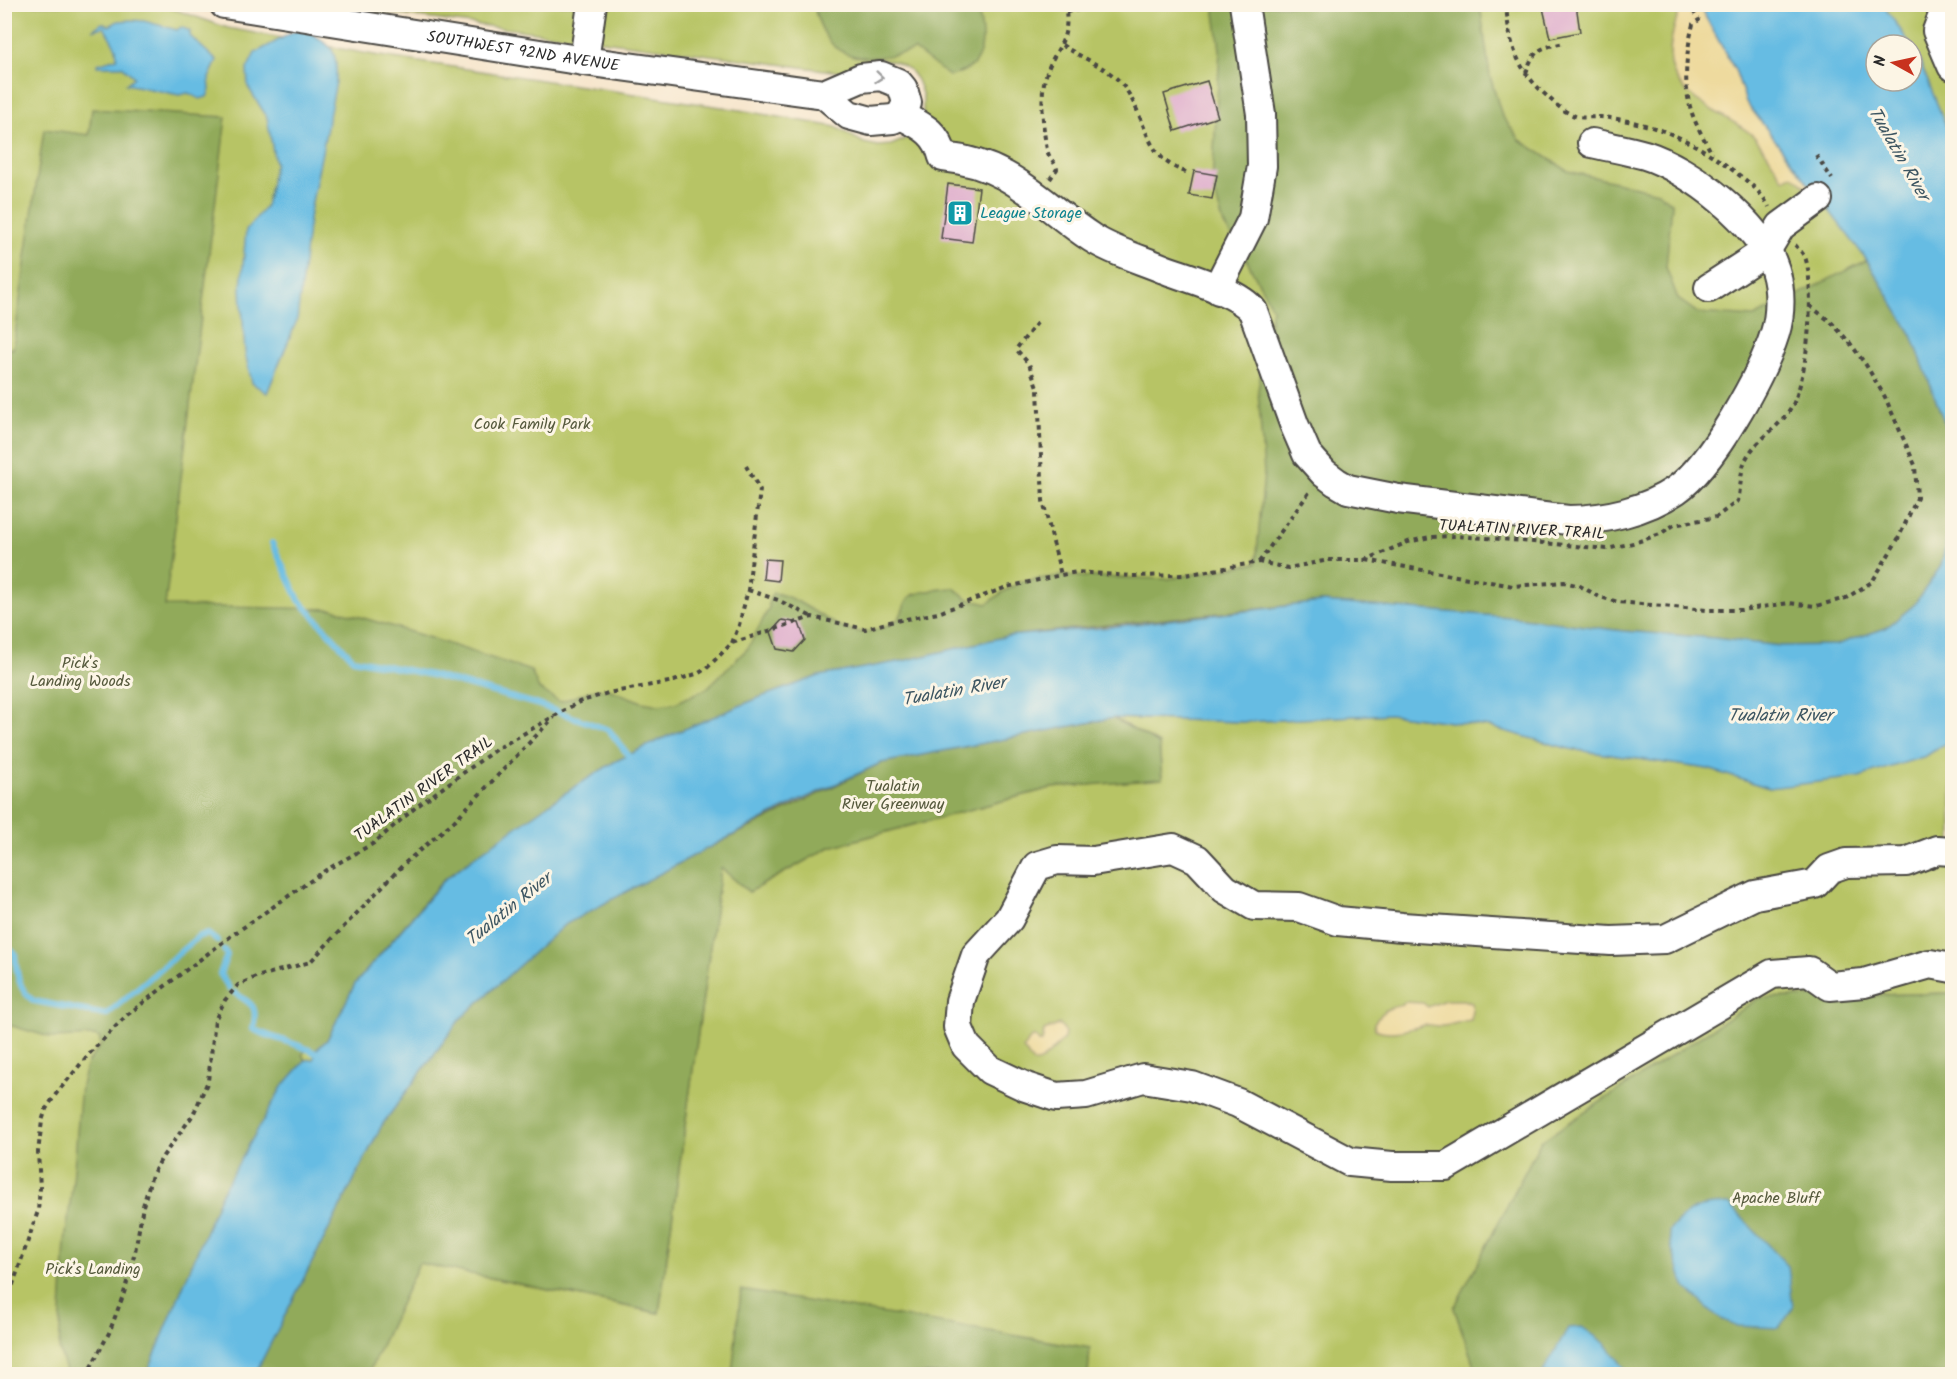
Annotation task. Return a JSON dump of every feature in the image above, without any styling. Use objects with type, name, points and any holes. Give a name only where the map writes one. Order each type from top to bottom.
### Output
[{"type":"street","name":"SOUTHWEST 92ND AVENUE","points":[[224,4],[584,61],[824,94]]},
{"type":"street","points":[[584,61],[592,4]]},
{"type":"street","points":[[1219,290],[1224,275],[1253,218],[1262,165],[1261,114],[1244,4]]},
{"type":"street","points":[[1947,4],[1937,31],[1953,66]]},
{"type":"street","points":[[901,115],[906,103],[903,89],[898,83],[881,76],[852,81],[824,94],[842,111],[860,119],[882,121],[901,115],[923,125],[937,141],[943,157],[960,159],[990,168],[1037,195],[1093,239],[1117,251],[1247,303],[1253,311],[1307,454],[1324,473],[1348,489],[1398,499],[1568,520],[1586,520],[1624,513],[1660,499],[1689,480],[1721,438],[1762,366],[1776,331],[1779,309],[1779,288],[1775,269],[1766,251],[1738,215],[1687,175],[1645,156],[1592,143]]},
{"type":"street","points":[[1709,288],[1766,251],[1781,226],[1818,199]]},
{"type":"street","points":[[1953,850],[1937,850],[1906,862],[1846,863],[1829,869],[1815,884],[1755,895],[1665,939],[1611,941],[1338,921],[1299,907],[1254,906],[1225,889],[1197,859],[1173,848],[1093,861],[1057,861],[1037,866],[1009,919],[976,955],[960,1001],[958,1027],[966,1046],[990,1070],[1026,1087],[1056,1096],[1086,1095],[1143,1078],[1192,1086],[1238,1103],[1350,1162],[1392,1166],[1446,1166],[1772,974],[1809,971],[1830,986],[1864,983],[1930,964],[1953,968]]},
{"type":"path","points":[[1037,195],[1057,169],[1048,152],[1042,93],[1045,76],[1062,45],[1066,27],[1065,4]]},
{"type":"path","points":[[1066,12],[1079,10],[1088,4]]},
{"type":"path","name":"TUALATIN RIVER TRAIL","points":[[4,1311],[38,1211],[40,1188],[38,1152],[42,1121],[46,1109],[56,1094],[87,1055],[127,1015],[231,936],[326,870],[374,843],[416,807],[495,750],[579,702],[608,693],[674,681],[699,673],[732,643],[812,617],[865,629],[938,613],[1007,587],[1077,572],[1131,576],[1185,576],[1258,562],[1288,568],[1329,560],[1365,560],[1408,542],[1430,537],[1501,539],[1607,549],[1637,542],[1691,520],[1716,517],[1738,501],[1744,463],[1753,447],[1789,413],[1795,403],[1803,373],[1810,318],[1805,258],[1757,190],[1712,155],[1693,144],[1640,124],[1571,114],[1548,98],[1526,73],[1517,58],[1508,32],[1506,4]]},
{"type":"path","points":[[1693,11],[1699,20],[1693,24],[1689,42],[1686,76],[1688,95],[1693,116],[1712,155]]},
{"type":"path","points":[[1526,73],[1534,53],[1541,48],[1564,43]]},
{"type":"path","points":[[1062,45],[1113,76],[1129,94],[1159,156],[1176,169],[1189,173]]},
{"type":"path","points":[[1365,560],[1513,586],[1564,582],[1580,586],[1600,597],[1617,602],[1707,610],[1741,610],[1789,603],[1816,606],[1846,598],[1872,582],[1898,539],[1917,498],[1916,465],[1885,397],[1866,365],[1831,322],[1809,305]]},
{"type":"path","points":[[1037,323],[1016,349],[1029,364],[1038,390],[1043,501],[1061,575]]},
{"type":"path","points":[[732,643],[748,590],[760,490],[746,466]]},
{"type":"path","points":[[1258,562],[1324,473]]},
{"type":"path","points":[[748,590],[778,600],[812,617]]},
{"type":"path","points":[[84,1374],[91,1367],[109,1333],[124,1293],[135,1252],[143,1206],[153,1175],[163,1156],[193,1114],[208,1081],[215,1020],[225,1000],[238,985],[256,977],[310,962],[405,863],[454,820],[558,712]]},
{"type":"green space","name":"Cook Family Park","points":[[5,5],[162,5],[228,28],[380,56],[728,108],[836,127],[864,143],[878,146],[891,145],[903,140],[914,130],[923,113],[923,96],[917,80],[909,69],[895,62],[879,59],[867,61],[850,71],[840,72],[325,5],[1699,5],[1867,260],[1912,335],[1952,454],[1952,516],[1914,605],[1884,631],[1836,645],[1780,646],[1622,631],[1522,618],[1322,602],[1008,636],[668,736],[614,762],[562,795],[445,879],[315,1054],[314,1059],[306,1060],[282,1087],[221,1194],[147,1374],[5,1374],[5,584],[165,606],[92,109],[89,135],[13,349],[5,348]]},
{"type":"green space","points":[[815,5],[976,5],[981,27],[981,50],[972,66],[949,76],[915,50],[889,56],[851,55],[840,51],[831,43],[818,21]]},
{"type":"green space","points":[[1214,5],[1480,5],[1490,76],[1502,116],[1520,140],[1568,171],[1658,192],[1672,204],[1666,267],[1678,299],[1698,313],[1754,317],[1867,260],[1912,335],[1943,419],[1952,454],[1952,488],[1945,497],[1947,508],[1952,512],[1951,527],[1941,566],[1914,605],[1886,628],[1836,645],[1780,646],[1622,631],[1522,618],[1322,602],[1008,636],[903,661],[819,676],[761,697],[668,736],[614,762],[562,795],[444,879],[355,984],[327,1040],[316,1050],[306,1050],[302,1055],[306,1060],[282,1087],[221,1195],[147,1374],[67,1374],[59,1349],[65,1242],[81,1085],[87,1063],[101,1045],[99,1037],[95,1036],[53,1038],[5,1024],[4,348],[13,349],[44,129],[89,135],[92,109],[226,117],[165,606],[333,609],[531,671],[539,689],[560,702],[596,689],[608,689],[642,702],[659,705],[675,703],[706,689],[748,648],[769,608],[769,600],[773,593],[796,601],[842,627],[865,632],[892,623],[899,618],[910,597],[928,591],[954,588],[968,599],[987,604],[1024,581],[1060,576],[1168,579],[1256,563],[1264,473],[1258,390],[1272,308],[1245,257],[1224,225],[1212,184],[1220,50]]},
{"type":"green space","points":[[1883,5],[1952,5],[1952,140],[1924,72],[1924,33],[1902,33]]},
{"type":"green space","points":[[1390,714],[1490,727],[1570,749],[1708,769],[1769,788],[1926,756],[1952,739],[1952,993],[1759,998],[1454,1307],[1477,1374],[368,1374],[419,1263],[659,1313],[721,867],[749,892],[830,847],[1051,788],[1162,778],[1159,744],[1113,718],[1243,722]]},
{"type":"green space","name":"Tualatin River Greenway","points":[[1113,718],[1159,744],[1162,779],[1051,788],[830,847],[749,892],[721,868],[659,1313],[419,1263],[368,1374],[255,1374],[382,1125],[460,1019],[564,925],[704,850],[881,763]]},
{"type":"green space","name":"Apache Bluff","points":[[1952,993],[1952,1374],[1477,1374],[1454,1308],[1541,1141],[1759,998]]},
{"type":"green space","points":[[741,1290],[1090,1348],[1088,1374],[732,1374]]},
{"type":"sand","points":[[1677,5],[1699,5],[1736,72],[1746,102],[1814,190],[1811,193],[1792,175],[1783,179],[1753,136],[1688,93],[1679,82],[1670,58],[1674,28],[1680,9]]},
{"type":"sand","points":[[1445,1000],[1463,1000],[1472,1003],[1471,1020],[1443,1026],[1425,1025],[1393,1032],[1375,1029],[1374,1023],[1389,1008],[1403,1005],[1404,1002],[1423,1003],[1428,1007]]},
{"type":"sand","points":[[1060,1024],[1065,1031],[1062,1040],[1045,1058],[1033,1063],[1023,1048],[1032,1037],[1042,1042],[1044,1031]]},
{"type":"water","name":"Tualatin River","points":[[1699,5],[1883,5],[1903,33],[1864,33],[1864,93],[1924,93],[1924,72],[1952,140],[1952,454],[1943,419],[1912,335],[1867,260],[1746,102],[1736,72]]},
{"type":"water","points":[[131,20],[177,30],[181,27],[190,31],[190,36],[217,61],[209,78],[210,90],[207,97],[200,99],[188,93],[179,95],[126,84],[134,77],[122,66],[97,66],[97,64],[117,58],[116,48],[104,27],[92,30],[102,23],[109,26],[118,21]]},
{"type":"water","points":[[306,30],[328,45],[335,55],[336,82],[310,212],[297,320],[267,393],[252,383],[245,353],[241,289],[246,230],[266,206],[275,163],[267,117],[248,87],[247,69],[255,53],[295,31]]},
{"type":"water","name":"Tualatin River","points":[[1952,516],[1952,739],[1926,756],[1859,777],[1769,788],[1708,769],[1570,749],[1490,727],[1390,714],[1243,722],[1113,718],[881,763],[797,802],[564,925],[460,1019],[382,1125],[255,1374],[147,1374],[221,1194],[282,1087],[306,1060],[314,1059],[315,1054],[309,1050],[316,1050],[327,1040],[355,984],[445,879],[562,795],[614,762],[668,736],[761,697],[819,676],[903,661],[1008,636],[1101,628],[1322,602],[1522,618],[1623,631],[1780,646],[1836,645],[1886,628],[1914,605],[1941,566]]},
{"type":"water","points":[[1729,1204],[1788,1266],[1793,1307],[1779,1328],[1738,1326],[1719,1318],[1684,1286],[1671,1246],[1669,1231],[1695,1209]]},
{"type":"water","points":[[1582,1327],[1606,1344],[1629,1374],[1542,1374],[1568,1328]]},
{"type":"building","points":[[1558,4],[1576,4],[1580,32],[1550,38],[1543,8]]},
{"type":"building","points":[[1207,81],[1218,117],[1175,131],[1164,94]]},
{"type":"building","points":[[1194,171],[1217,175],[1212,199],[1189,195]]},
{"type":"building","name":"League Storage","points":[[948,184],[979,188],[972,242],[941,238]]},
{"type":"building","points":[[765,559],[780,560],[778,581],[763,579]]},
{"type":"building","points":[[782,620],[799,623],[805,640],[794,652],[777,649],[771,632]]},
{"type":"waterway","points":[[272,543],[299,600],[353,659],[431,675],[536,704],[609,730],[632,760]]},
{"type":"waterway","points":[[4,948],[15,953],[21,986],[34,1001],[106,1015],[199,936],[208,934],[217,941]]},
{"type":"waterway","points":[[224,950],[227,955],[220,974],[229,988]]},
{"type":"waterway","points":[[235,993],[253,1006],[255,1015],[253,1029],[317,1054]]},
{"type":"place","name":"League Storage","points":[[960,213]]},
{"type":"park label","name":"Pick's Landing Woods","points":[[80,672]]},
{"type":"park label","name":"Pick's Landing","points":[[93,1269]]}]
